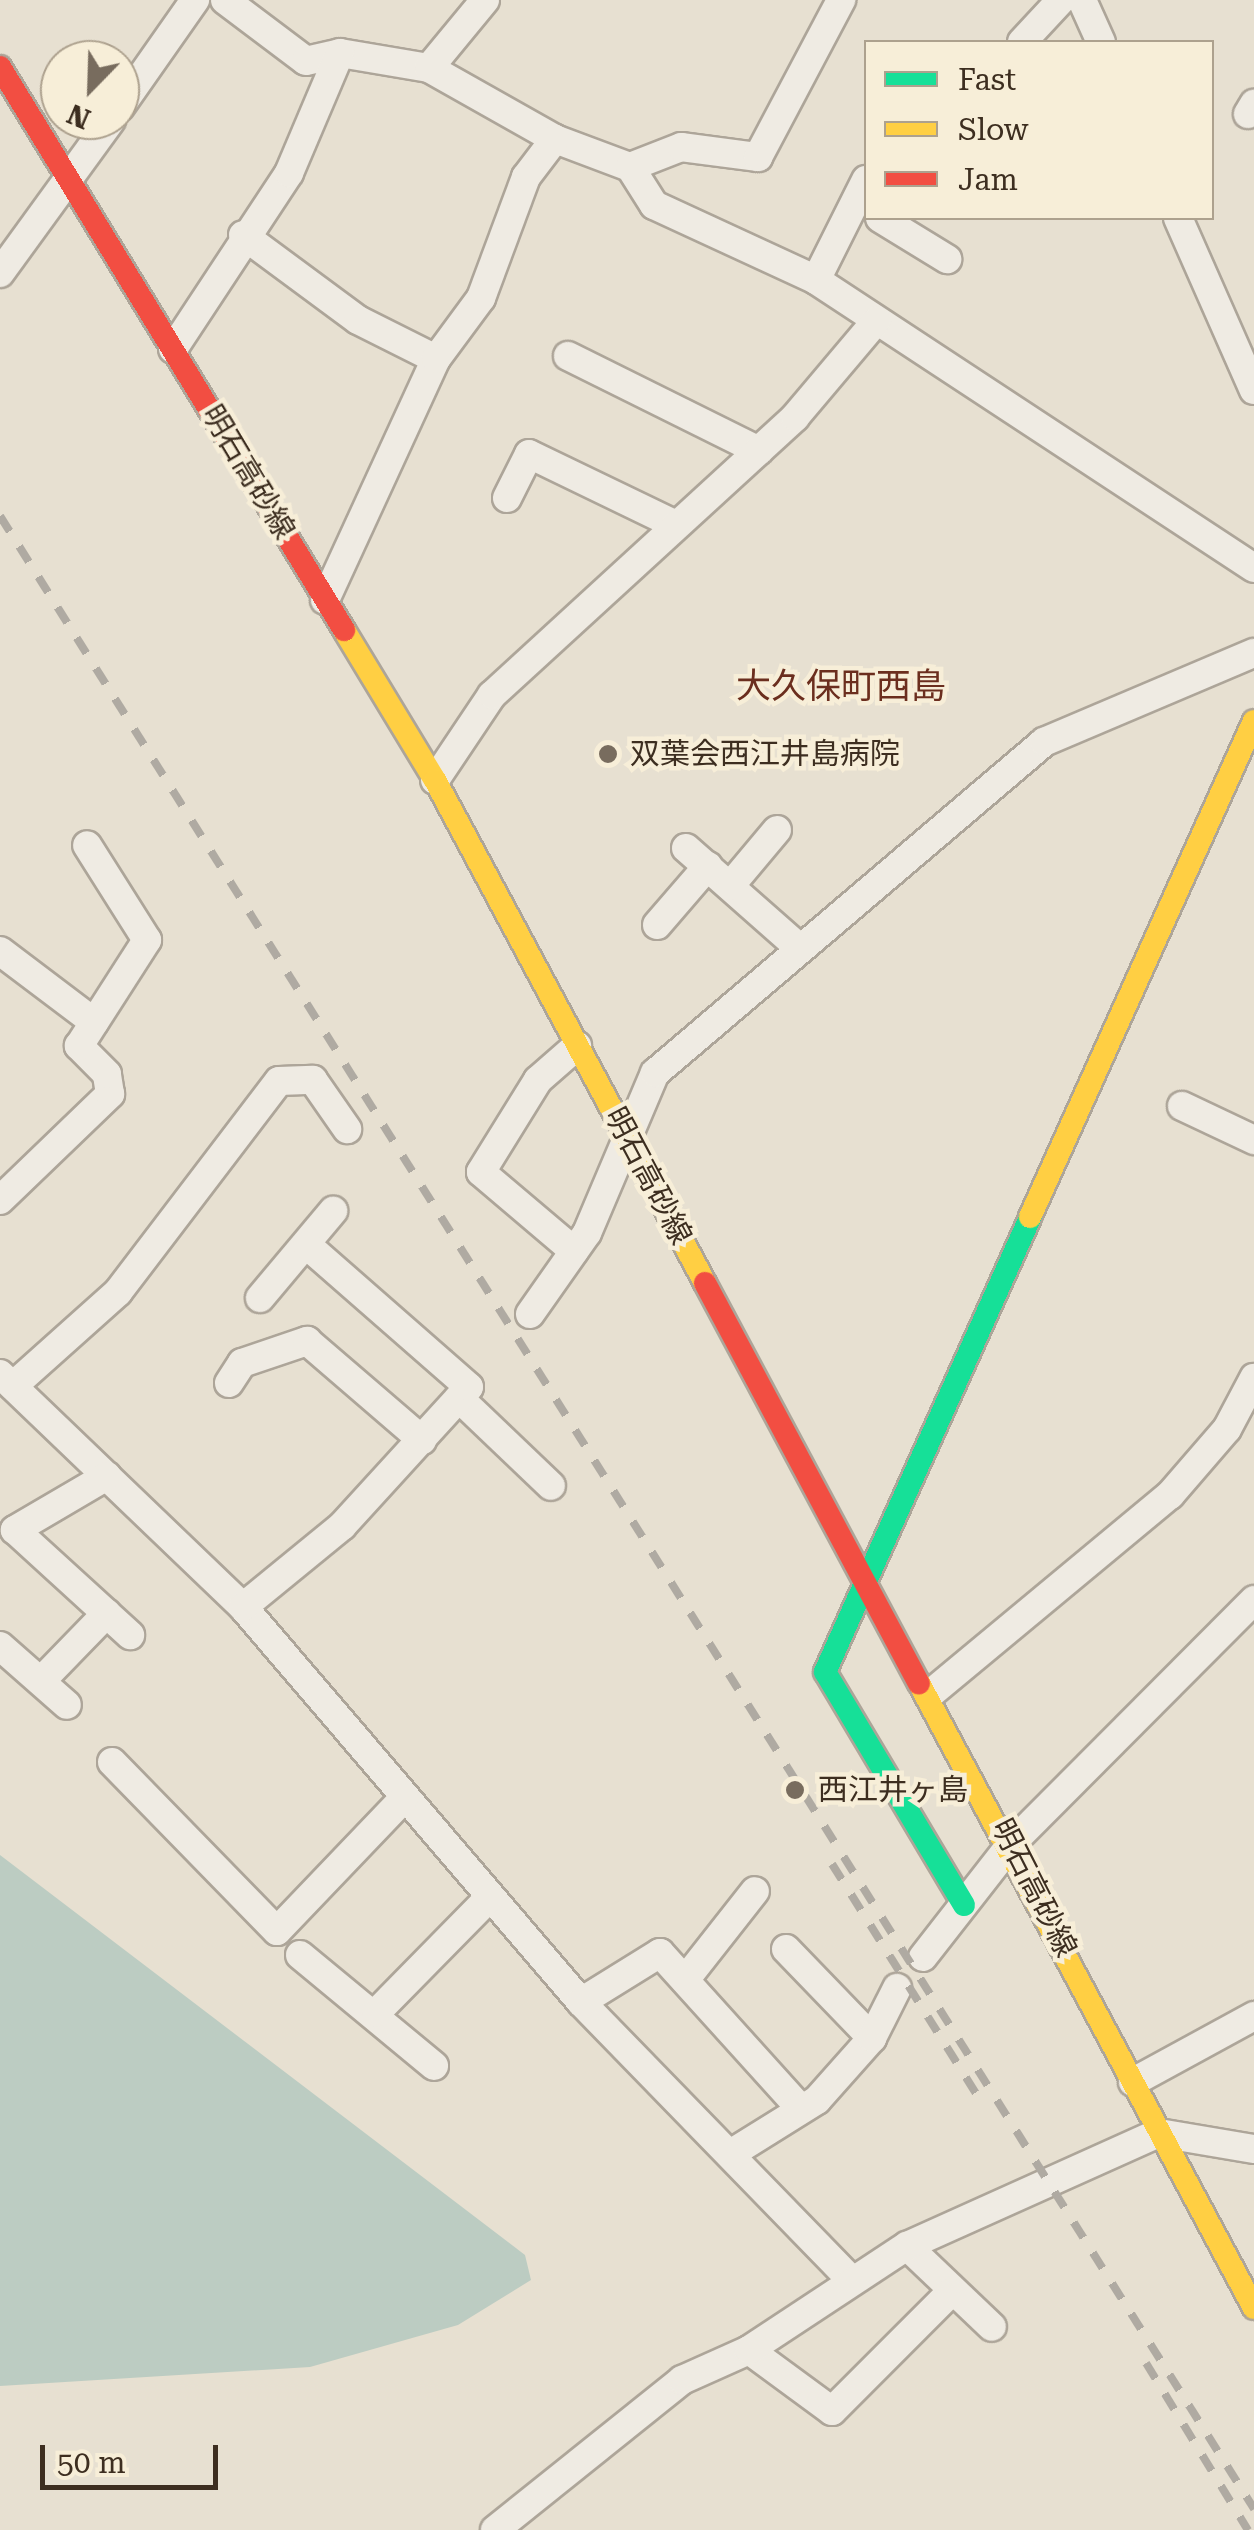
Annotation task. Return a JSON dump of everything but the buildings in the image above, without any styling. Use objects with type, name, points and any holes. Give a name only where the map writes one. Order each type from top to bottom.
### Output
[{"type":"main road","name":"明石高砂線","points":[[0,67],[435,780],[1012,1844],[1159,2133],[1254,2308]]},
{"type":"main road","points":[[964,1905],[825,1672],[863,1572],[1254,721]]},
{"type":"street","points":[[140,78],[195,0]]},
{"type":"street","points":[[225,0],[306,61],[340,54],[429,68],[555,138],[630,167],[654,205],[816,280],[1254,568]]},
{"type":"street","points":[[429,68],[485,0]]},
{"type":"street","points":[[630,167],[682,147],[758,157],[841,0]]},
{"type":"street","points":[[1024,40],[1061,0]]},
{"type":"street","points":[[1082,0],[1100,40]]},
{"type":"street","points":[[173,348],[242,235],[288,173],[340,54]]},
{"type":"street","points":[[325,600],[436,360],[480,298],[526,177],[555,138]]},
{"type":"street","points":[[0,273],[97,140]]},
{"type":"street","points":[[816,280],[862,198]]},
{"type":"street","points":[[1179,220],[1254,390]]},
{"type":"street","points":[[909,224],[947,259]]},
{"type":"street","points":[[242,235],[358,320],[436,360]]},
{"type":"street","points":[[435,780],[492,695],[759,451],[876,321]]},
{"type":"street","points":[[568,356],[759,451]]},
{"type":"street","points":[[507,498],[529,454],[676,525]]},
{"type":"street","points":[[530,1314],[574,1251],[655,1074],[798,946],[906,868],[1044,742],[1254,652]]},
{"type":"street","points":[[730,886],[777,830]]},
{"type":"street","points":[[0,1200],[110,1094],[107,1074],[78,1046],[147,940],[87,845]]},
{"type":"street","points":[[658,925],[697,857],[798,946]]},
{"type":"street","points":[[0,952],[94,1022]]},
{"type":"street","points":[[574,1251],[481,1172],[538,1080],[577,1046]]},
{"type":"street","points":[[348,1129],[313,1080],[278,1081],[118,1292],[6,1380],[244,1606],[489,1898],[582,2002],[850,2279]]},
{"type":"street","points":[[1182,1106],[1254,1140]]},
{"type":"street","points":[[260,1298],[334,1211]]},
{"type":"street","points":[[244,1606],[342,1526],[470,1387],[307,1244]]},
{"type":"street","points":[[229,1382],[242,1363],[307,1341],[422,1440]]},
{"type":"street","points":[[930,1694],[1170,1495],[1226,1429],[1254,1378]]},
{"type":"street","points":[[459,1398],[551,1486]]},
{"type":"street","points":[[107,1476],[15,1530],[130,1635]]},
{"type":"street","points":[[923,1957],[1012,1844],[1254,1600]]},
{"type":"street","points":[[42,1680],[107,1613]]},
{"type":"street","points":[[0,1646],[67,1705]]},
{"type":"street","points":[[112,1762],[276,1930],[404,1798]]},
{"type":"street","points":[[685,1980],[755,1891]]},
{"type":"street","points":[[376,2013],[489,1898]]},
{"type":"street","points":[[786,1949],[872,2038]]},
{"type":"street","points":[[582,2002],[660,1952],[799,2107]]},
{"type":"street","points":[[300,1954],[376,2013],[434,2066]]},
{"type":"street","points":[[732,2153],[799,2107],[818,2100],[872,2038],[897,1988]]},
{"type":"street","points":[[1133,2082],[1254,2016]]},
{"type":"street","points":[[495,2530],[682,2380],[749,2350],[850,2279],[906,2246],[1159,2133],[1254,2150]]},
{"type":"street","points":[[906,2246],[992,2327]]},
{"type":"street","points":[[749,2350],[832,2411],[951,2292]]},
{"type":"shaded area","points":[[0,1855],[525,2255],[531,2280],[458,2325],[310,2367],[0,2386]]},
{"type":"railway","points":[[0,516],[1254,2509]]},
{"type":"railway","points":[[832,1864],[978,2097]]},
{"type":"railway","points":[[1146,2363],[1248,2530]]},
{"type":"traffic: fast","points":[[964,1905],[825,1672],[1030,1217]]},
{"type":"traffic: slow","points":[[344,630],[435,780],[705,1283]]},
{"type":"traffic: slow","points":[[1030,1217],[1254,721]]},
{"type":"traffic: slow","points":[[919,1683],[1254,2308]]},
{"type":"traffic: jam","points":[[0,67],[344,630]]},
{"type":"traffic: jam","points":[[705,1283],[919,1683]]},
{"type":"place","name":"双葉会西江井島病院","points":[[608,754]]},
{"type":"place","name":"西江井ヶ島","points":[[795,1790]]},
{"type":"district","name":"大久保町西島","points":[[841,687]]}]
